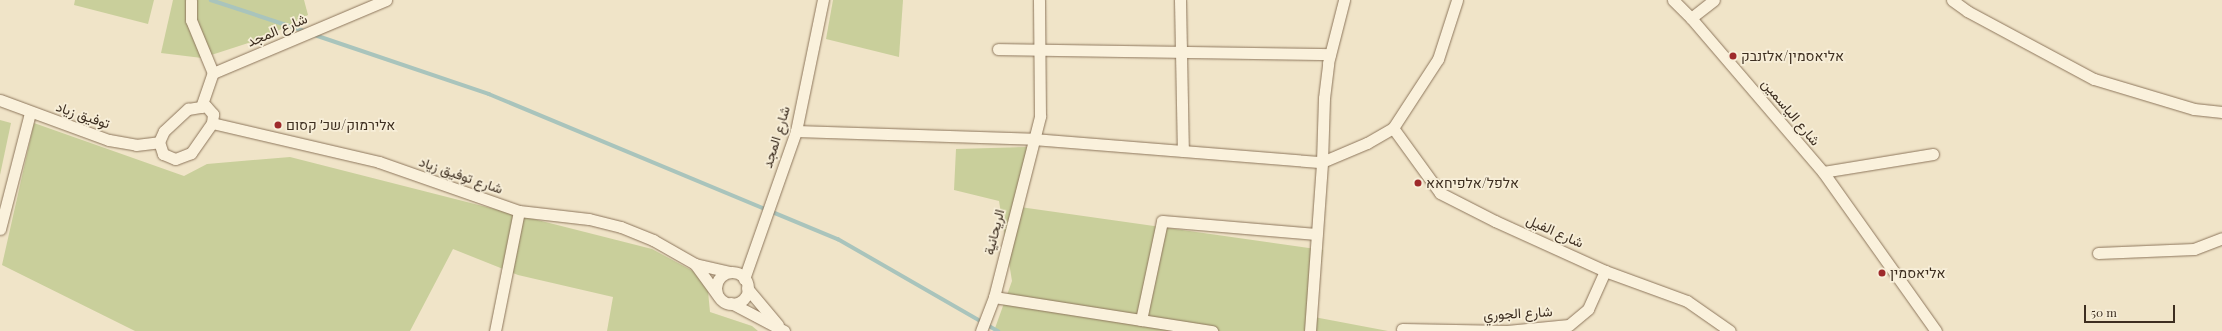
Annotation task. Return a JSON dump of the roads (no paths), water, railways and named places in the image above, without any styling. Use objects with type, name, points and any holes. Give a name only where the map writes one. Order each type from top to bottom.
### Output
[{"type":"street","points":[[191,0],[191,20],[213,73],[201,107]]},
{"type":"street","name":"شارع المجد","points":[[213,73],[386,0]]},
{"type":"street","name":"شارع المجد","points":[[746,284],[796,131],[823,0]]},
{"type":"street","name":"الريحانية","points":[[981,331],[994,297],[1040,116],[1039,0]]},
{"type":"street","points":[[1180,0],[1183,151]]},
{"type":"street","points":[[1310,331],[1322,162],[1321,132],[1330,54],[1344,0]]},
{"type":"street","points":[[796,131],[1033,139],[1322,162],[1367,143],[1393,128],[1407,110],[1438,59],[1457,0]]},
{"type":"street","name":"شارع الياسمين","points":[[1673,0],[1691,18],[1823,172],[1936,331]]},
{"type":"street","points":[[1691,18],[1714,0]]},
{"type":"street","points":[[1952,0],[1967,11],[2094,79],[2194,109],[2222,112]]},
{"type":"street","points":[[998,49],[1330,54]]},
{"type":"street","name":"توفيق زياد","points":[[0,100],[30,113],[109,140],[136,145],[159,142]]},
{"type":"street","points":[[201,107],[210,108],[213,114],[212,123],[191,153],[182,158],[168,157],[163,154],[159,142],[164,131],[188,109],[201,107]]},
{"type":"street","points":[[0,229],[30,113]]},
{"type":"street","name":"شارع توفيق زياد","points":[[212,123],[379,162],[519,211],[589,219],[621,227],[653,240],[695,264]]},
{"type":"street","name":"شارع الفيل","points":[[1393,128],[1440,193],[1495,221],[1605,271],[1687,301],[1730,331]]},
{"type":"street","points":[[1823,172],[1933,154]]},
{"type":"street","points":[[495,331],[519,211]]},
{"type":"street","points":[[1141,320],[1162,221],[1316,234]]},
{"type":"street","points":[[2098,253],[2194,250],[2222,238]]},
{"type":"street","points":[[695,264],[736,273],[783,330]]},
{"type":"street","points":[[695,264],[724,302],[731,303],[783,330]]},
{"type":"street","name":"شارع الجوري","points":[[1402,329],[1508,331],[1570,325],[1588,309],[1605,271]]},
{"type":"street","points":[[717,294],[719,279],[730,272]]},
{"type":"street","points":[[731,303],[740,301],[746,284]]},
{"type":"street","points":[[994,297],[1212,331]]},
{"type":"waterway","points":[[211,0],[305,31]]},
{"type":"waterway","points":[[312,34],[489,94],[838,239],[998,331]]},
{"type":"place","name":"אליאסמין/אלזנבק","points":[[1733,56]]},
{"type":"place","name":"אלירמוק/שכ׳ קסום","points":[[278,125]]},
{"type":"place","name":"אלפל/אלפיחאא","points":[[1418,183]]},
{"type":"place","name":"אליאסמין","points":[[1882,273]]}]
